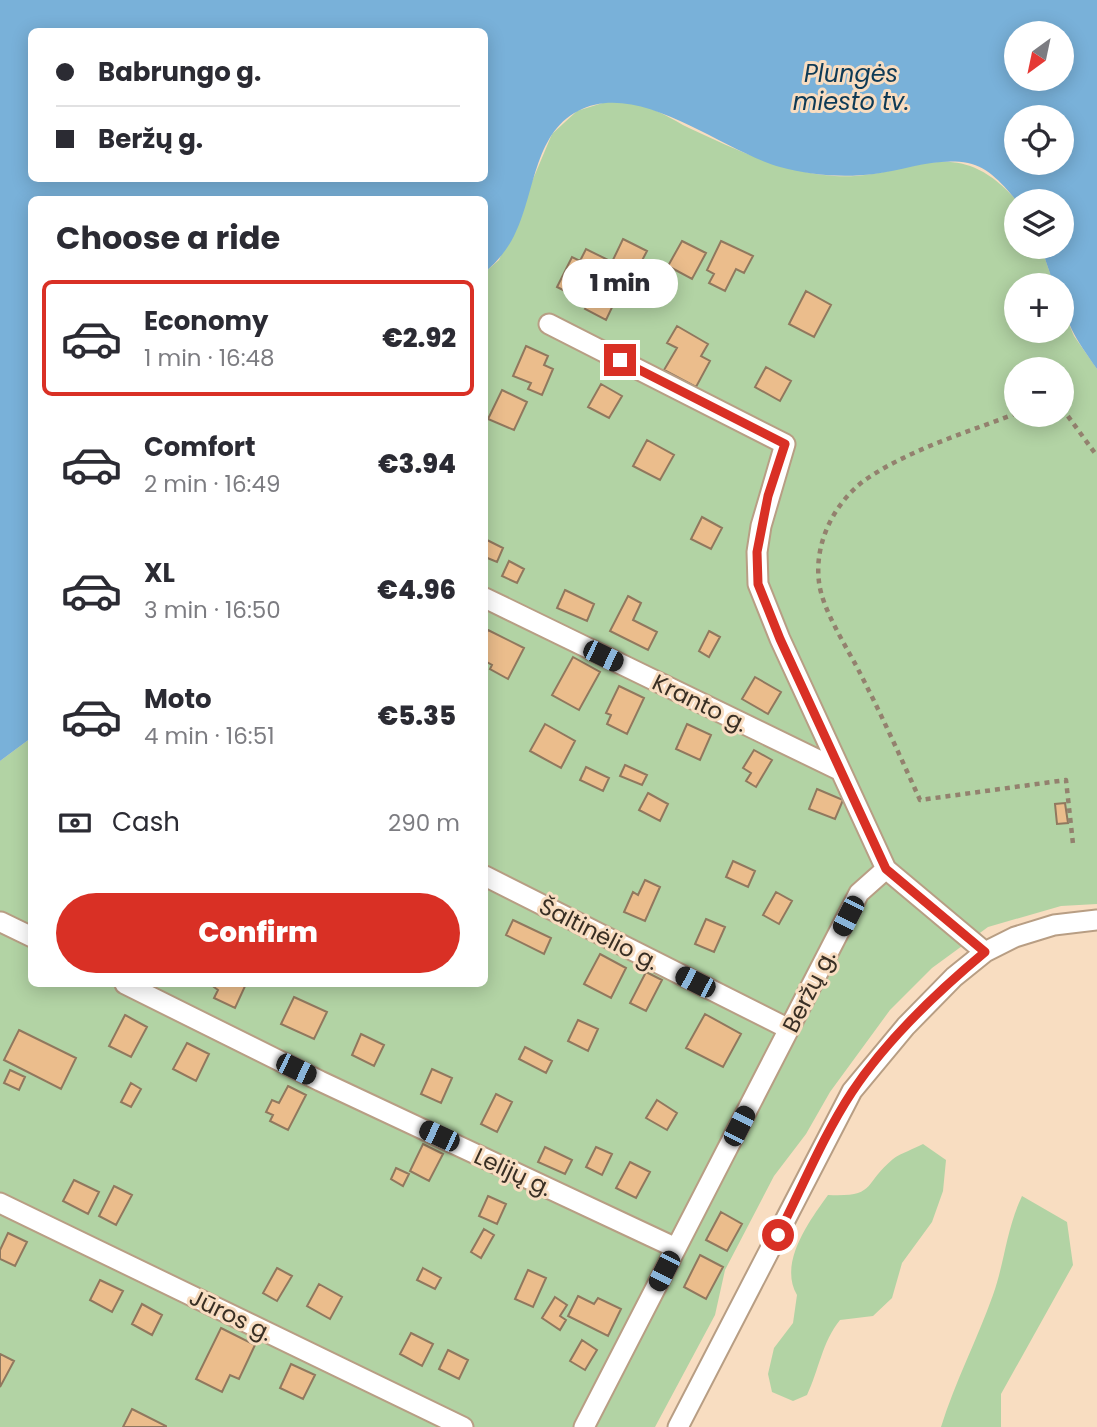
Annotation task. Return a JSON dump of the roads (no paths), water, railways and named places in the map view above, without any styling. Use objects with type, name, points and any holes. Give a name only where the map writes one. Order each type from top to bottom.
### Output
[{"type":"street","points":[[549,324],[785,444],[761,526],[757,552],[758,584],[780,639],[886,869],[985,952]]},
{"type":"street","name":"Kranto g.","points":[[488,599],[841,771]]},
{"type":"street","name":"Beržų g.","points":[[584,1427],[859,893],[886,869]]},
{"type":"street","name":"Šaltinėlio g.","points":[[488,878],[789,1029]]},
{"type":"street","points":[[678,1427],[852,1091],[906,1026],[954,977],[985,952],[1015,937],[1054,925],[1097,920]]},
{"type":"street","points":[[1,922],[28,935]]},
{"type":"street","name":"Lelijų g.","points":[[131,987],[320,1081],[676,1248]]},
{"type":"street","name":"Jūros g.","points":[[0,1203],[463,1427]]},
{"type":"water","name":"Plungės miesto tv.","points":[[0,0],[1097,0],[1097,369],[1074,333],[1074,273],[1050,273],[1045,259],[1074,259],[1074,189],[1006,189],[976,165],[956,162],[850,176],[791,170],[757,158],[653,110],[627,104],[602,104],[578,111],[563,121],[544,150],[514,236],[488,269],[488,196],[28,196],[28,740],[0,761]]}]
